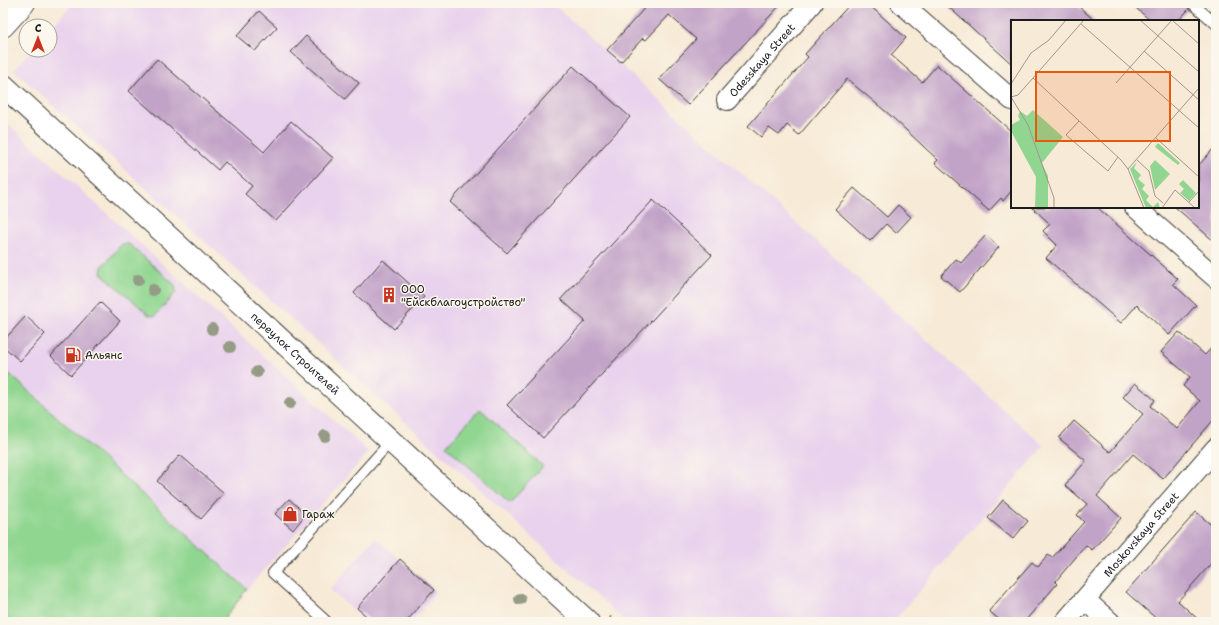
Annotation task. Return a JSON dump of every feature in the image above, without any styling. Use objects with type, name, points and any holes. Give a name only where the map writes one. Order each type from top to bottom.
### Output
[{"type":"street","points":[[3,26],[24,3]]},
{"type":"street","name":"Odesskaya Street","points":[[726,100],[812,3]]},
{"type":"street","points":[[901,3],[1011,99]]},
{"type":"street","name":"переулок Строителей","points":[[3,85],[588,622]]},
{"type":"street","points":[[1136,208],[1216,278]]},
{"type":"street","name":"Moskovskaya Street","points":[[1065,622],[1216,448]]},
{"type":"street","points":[[1085,600],[1110,622]]},
{"type":"lane","points":[[1192,3],[1216,24]]},
{"type":"lane","points":[[327,622],[272,573],[391,441]]},
{"type":"shaded area","points":[[73,3],[552,3],[1044,446],[893,622],[626,622],[14,70],[24,58],[58,58],[58,20]]},
{"type":"shaded area","points":[[3,119],[369,452],[247,589],[3,368]]},
{"type":"shaded area","points":[[375,538],[437,592],[411,622],[367,622],[330,590]]},
{"type":"green space","points":[[122,244],[129,244],[175,285],[176,292],[155,316],[149,315],[101,273],[102,267]]},
{"type":"green space","points":[[3,368],[247,589],[222,622],[3,622]]},
{"type":"green space","points":[[480,409],[543,466],[510,503],[446,446]]},
{"type":"building","points":[[649,3],[782,3],[688,105],[659,79],[696,39],[669,15],[646,40],[643,38],[621,62],[607,50]]},
{"type":"building","points":[[851,3],[867,3],[906,38],[891,55],[922,82],[937,65],[1011,131],[1011,191],[1003,201],[1001,198],[989,211],[935,163],[938,160],[891,116],[847,79],[799,135],[787,125],[779,135],[769,128],[761,137],[748,126],[808,57],[805,54]]},
{"type":"building","points":[[944,3],[1075,3],[1094,20],[1011,20],[1011,63]]},
{"type":"building","points":[[1130,3],[1186,3],[1189,9],[1179,20],[1150,20]]},
{"type":"building","points":[[259,11],[277,27],[255,51],[237,36]]},
{"type":"building","points":[[306,36],[359,83],[345,99],[291,52]]},
{"type":"building","points":[[157,59],[264,152],[291,121],[333,158],[276,221],[245,194],[252,186],[225,162],[218,170],[129,91]]},
{"type":"building","points":[[573,66],[630,117],[507,253],[450,202]]},
{"type":"building","points":[[1216,146],[1216,243],[1176,208],[1199,208],[1199,165]]},
{"type":"building","points":[[854,188],[887,217],[898,205],[911,217],[896,233],[886,224],[870,241],[835,209]]},
{"type":"building","points":[[653,200],[712,255],[543,438],[507,405],[585,321],[561,299]]},
{"type":"building","points":[[1033,208],[1098,208],[1178,279],[1173,284],[1196,305],[1169,335],[1137,305],[1121,323],[1046,258],[1057,245],[1043,231],[1050,224]]},
{"type":"building","points":[[986,235],[999,247],[960,292],[941,276],[956,259],[961,263]]},
{"type":"building","name":"ООО \"Ейскблагоустройство\"","points":[[383,260],[424,297],[394,329],[354,293]]},
{"type":"building","points":[[100,302],[120,321],[71,375],[51,356]]},
{"type":"building","points":[[26,316],[45,334],[20,361],[3,346],[3,341]]},
{"type":"building","points":[[1179,332],[1205,355],[1216,343],[1216,417],[1163,479],[1133,454],[1097,496],[1121,518],[1092,550],[1086,545],[1055,582],[1057,584],[1024,622],[1002,622],[989,611],[1032,562],[1038,567],[1048,555],[1052,558],[1084,522],[1077,515],[1087,504],[1065,485],[1086,461],[1059,438],[1074,421],[1110,452],[1143,414],[1123,397],[1135,383],[1155,400],[1150,406],[1177,429],[1200,401],[1183,386],[1190,377],[1161,352]]},
{"type":"building","points":[[180,455],[224,493],[201,519],[157,481]]},
{"type":"building","points":[[289,499],[306,514],[293,530],[275,514]]},
{"type":"building","points":[[1003,500],[1028,521],[1013,539],[988,518]]},
{"type":"building","points":[[1196,512],[1216,529],[1216,558],[1178,601],[1201,622],[1160,622],[1126,592]]},
{"type":"building","points":[[400,559],[434,590],[406,622],[373,622],[357,608]]},
{"type":"place","name":"ООО \"Ейскблагоустройство\"","points":[[389,295]]},
{"type":"place","name":"Альянс","points":[[73,355]]},
{"type":"place","name":"Гараж","points":[[290,514]]}]
